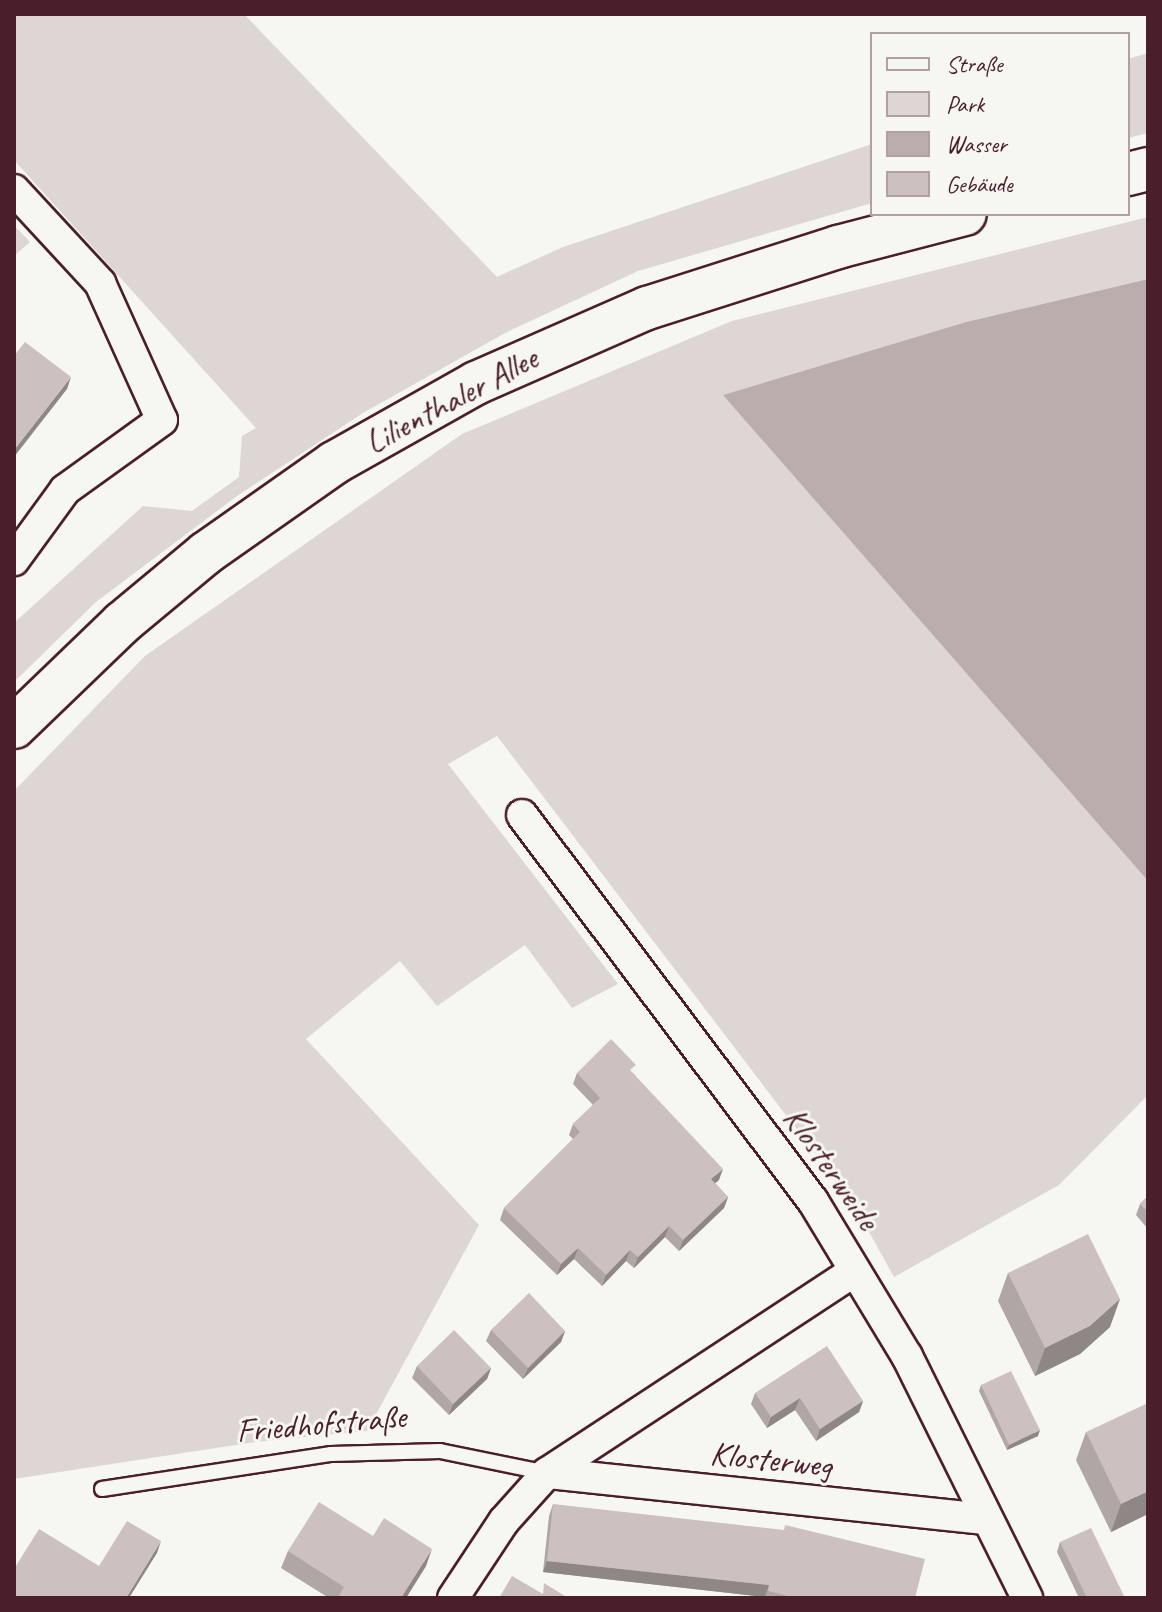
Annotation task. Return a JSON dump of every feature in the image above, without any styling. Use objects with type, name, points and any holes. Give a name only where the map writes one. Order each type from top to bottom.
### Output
[{"type":"main road","name":"Lilienthaler Allee","points":[[14,727],[122,623],[206,553],[334,463],[476,383],[647,308],[838,247],[957,216]]},
{"type":"street","points":[[14,190],[100,283],[162,420],[65,490],[14,560]]},
{"type":"street","name":"Klosterweide","points":[[522,815],[813,1201],[907,1356],[1027,1598]]},
{"type":"street","points":[[453,1598],[504,1521],[547,1473],[855,1271]]},
{"type":"street","name":"Klosterweg","points":[[547,1473],[987,1519]]},
{"type":"lane","name":"Friedhofstraße","points":[[102,1489],[331,1454],[440,1451],[547,1473]]},
{"type":"green space","points":[[14,14],[244,14],[497,277],[563,247],[870,145],[870,204],[638,271],[505,333],[363,413],[237,496],[96,602],[14,682],[14,623],[143,506],[192,511],[239,477],[242,436],[256,428],[14,160]]},
{"type":"green space","points":[[1148,53],[1148,133],[1130,138],[1130,58]]},
{"type":"green space","points":[[1148,217],[1148,279],[966,322],[724,395],[1148,881],[1148,1095],[1059,1185],[894,1277],[853,1203],[497,736],[448,764],[618,984],[572,1008],[525,945],[437,1006],[400,961],[306,1039],[479,1225],[367,1431],[255,1442],[14,1479],[14,791],[145,656],[462,434],[732,321]]},
{"type":"green space","points":[[14,225],[30,242],[14,256]]},
{"type":"water","points":[[1148,279],[1148,881],[723,395],[966,322]]},
{"type":"building","points":[[25,342],[71,377],[14,450],[14,356]]},
{"type":"building","points":[[611,1039],[636,1065],[630,1070],[723,1169],[711,1179],[728,1197],[683,1240],[669,1226],[638,1257],[630,1250],[606,1275],[578,1248],[561,1264],[504,1208],[580,1132],[573,1124],[600,1098],[577,1073]]},
{"type":"building","points":[[1148,1196],[1148,1212],[1140,1204]]},
{"type":"building","points":[[1088,1234],[1120,1299],[1090,1326],[1045,1348],[1008,1273]]},
{"type":"building","points":[[529,1293],[565,1331],[528,1368],[491,1330]]},
{"type":"building","points":[[454,1330],[491,1368],[453,1404],[417,1366]]},
{"type":"building","points":[[827,1346],[863,1401],[820,1429],[800,1398],[771,1417],[755,1393]]},
{"type":"building","points":[[1011,1371],[1040,1430],[1009,1445],[981,1385]]},
{"type":"building","points":[[1148,1403],[1148,1491],[1121,1504],[1086,1432]]},
{"type":"building","points":[[319,1502],[373,1536],[384,1518],[432,1549],[401,1598],[338,1598],[344,1587],[288,1551]]},
{"type":"building","points":[[553,1504],[784,1530],[785,1525],[925,1559],[915,1598],[796,1598],[768,1591],[769,1585],[547,1561]]},
{"type":"building","points":[[127,1521],[161,1541],[126,1598],[14,1597],[14,1569],[39,1529],[99,1566]]},
{"type":"building","points":[[1091,1528],[1125,1598],[1087,1598],[1060,1542]]},
{"type":"building","points":[[512,1576],[543,1594],[544,1583],[568,1598],[499,1598]]}]
